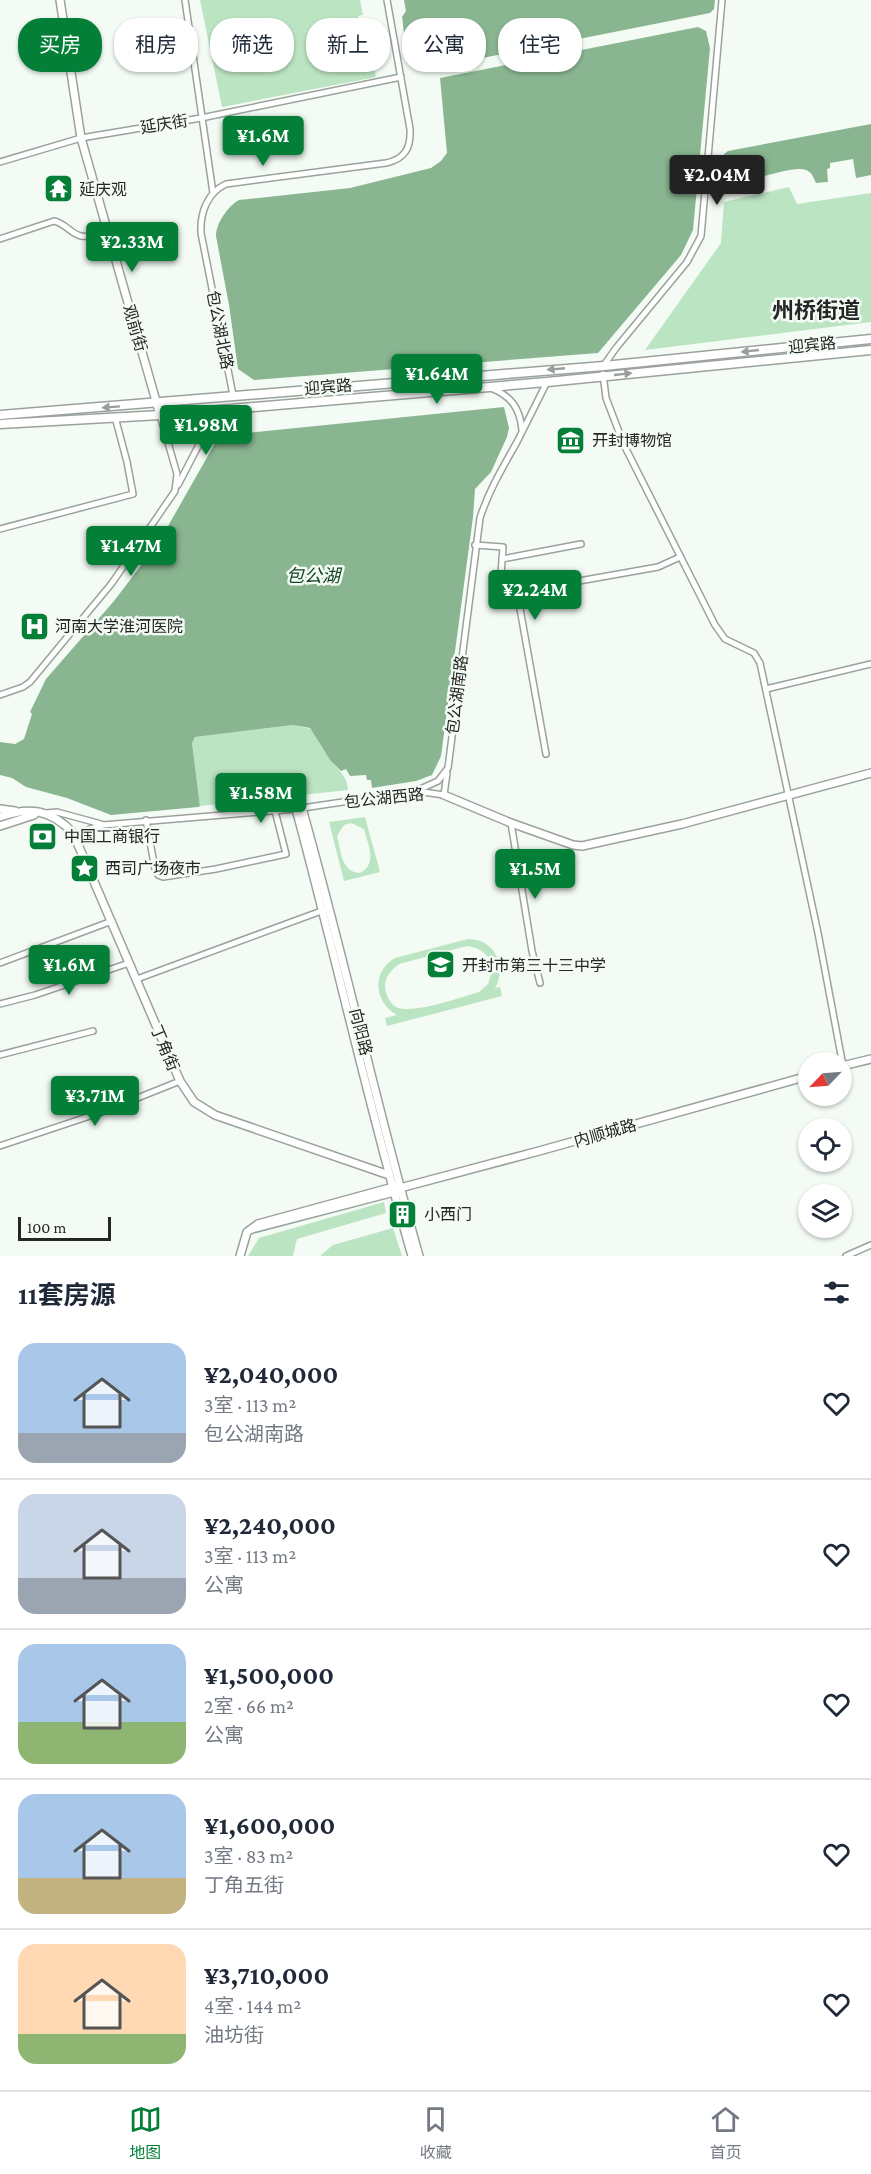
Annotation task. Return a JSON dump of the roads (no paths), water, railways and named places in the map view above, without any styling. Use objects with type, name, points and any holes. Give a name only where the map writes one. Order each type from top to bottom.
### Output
[{"type":"main road","name":"迎宾路","points":[[0,415],[604,366],[871,339]]},
{"type":"main road","name":"迎宾路","points":[[0,424],[160,415],[603,377],[871,350]]},
{"type":"street","name":"观前街","points":[[60,0],[81,138],[160,415]]},
{"type":"street","points":[[185,0],[213,193],[226,184],[386,163],[399,158],[408,150],[411,138],[387,0]]},
{"type":"street","points":[[722,0],[701,236],[687,262],[615,348],[604,366],[603,377],[606,398],[624,445],[720,633],[756,657],[766,689],[818,933],[839,1052]]},
{"type":"street","name":"延庆街","points":[[0,162],[81,138],[201,118],[401,77]]},
{"type":"street","name":"包公湖北路","points":[[213,193],[203,210],[201,233],[233,395]]},
{"type":"street","points":[[0,239],[54,221],[59,222],[78,236],[107,232]]},
{"type":"street","name":"包公湖南路","points":[[444,795],[480,518],[488,493],[547,382]]},
{"type":"street","points":[[488,387],[503,393],[513,403],[520,416],[522,432]]},
{"type":"street","points":[[0,695],[23,687],[30,682],[112,583],[175,491],[217,410]]},
{"type":"street","points":[[160,415],[176,470],[175,491]]},
{"type":"street","points":[[0,529],[133,494],[114,416]]},
{"type":"street","points":[[502,559],[581,544]]},
{"type":"street","points":[[475,545],[503,547],[500,588],[504,593],[658,567],[680,556]]},
{"type":"street","points":[[518,592],[546,754]]},
{"type":"street","points":[[766,689],[871,664]]},
{"type":"street","points":[[416,791],[438,781],[448,768]]},
{"type":"street","points":[[444,795],[511,823],[573,845],[582,846],[682,824],[871,773]]},
{"type":"street","name":"包公湖西路","points":[[76,839],[87,830],[103,825],[275,811],[416,791],[444,795]]},
{"type":"street","name":"向阳路","points":[[299,808],[389,1175],[397,1188],[419,1256]]},
{"type":"street","name":"向阳路","points":[[299,808],[335,927],[412,1256]]},
{"type":"street","points":[[146,820],[155,869],[158,875],[163,877],[216,869],[285,854],[275,811]]},
{"type":"street","points":[[1,814],[57,812],[103,825]]},
{"type":"street","name":"丁角街","points":[[43,813],[61,821],[76,839],[180,1081],[194,1102],[208,1112],[389,1175]]},
{"type":"street","points":[[0,826],[22,814]]},
{"type":"street","points":[[511,823],[532,951],[540,983]]},
{"type":"street","points":[[136,979],[324,910]]},
{"type":"street","points":[[0,963],[112,921]]},
{"type":"street","points":[[0,1004],[44,992],[129,963]]},
{"type":"street","points":[[0,1055],[93,1030]]},
{"type":"street","points":[[852,1064],[871,1059]]},
{"type":"street","name":"内顺城路","points":[[240,1256],[245,1236],[249,1229],[258,1224],[539,1151],[798,1079]]},
{"type":"street","points":[[0,1144],[105,1111],[180,1081]]},
{"type":"street","points":[[846,1256],[871,1245]]},
{"type":"water","points":[[404,0],[715,0],[714,9],[710,13],[582,38],[582,18],[498,18],[498,55],[486,57],[486,18],[402,18],[406,11]]},
{"type":"water","points":[[698,27],[706,31],[710,48],[693,230],[681,255],[598,353],[254,380],[238,369],[216,236],[220,220],[235,203],[239,200],[350,188],[431,168],[447,153],[440,78],[470,72],[486,72],[486,69],[498,67],[498,72],[582,72],[582,50]]},
{"type":"water","points":[[871,124],[871,175],[856,178],[853,159],[830,163],[830,168],[827,169],[828,182],[816,183],[810,172],[801,169],[744,181],[724,180],[724,154],[728,151]]},
{"type":"water","name":"包公湖","points":[[504,407],[509,428],[507,437],[491,472],[475,489],[441,756],[432,775],[416,781],[372,788],[371,780],[367,780],[366,775],[350,776],[346,769],[341,771],[330,760],[310,728],[293,725],[195,737],[192,743],[200,806],[198,807],[111,815],[67,798],[26,787],[12,778],[0,775],[0,742],[15,744],[24,739],[32,714],[30,712],[46,679],[114,601],[159,542],[218,438],[227,435]]},
{"type":"place","name":"延庆观","points":[[58,189]]},
{"type":"place","name":"开封博物馆","points":[[571,440]]},
{"type":"place","name":"河南大学淮河医院","points":[[34,626]]},
{"type":"place","name":"中国工商银行","points":[[43,836]]},
{"type":"place","name":"西司广场夜市","points":[[84,868]]},
{"type":"place","name":"开封市第三十三中学","points":[[441,965]]},
{"type":"place","name":"小西门","points":[[403,1214]]},
{"type":"district","name":"州桥街道","points":[[816,310]]}]
